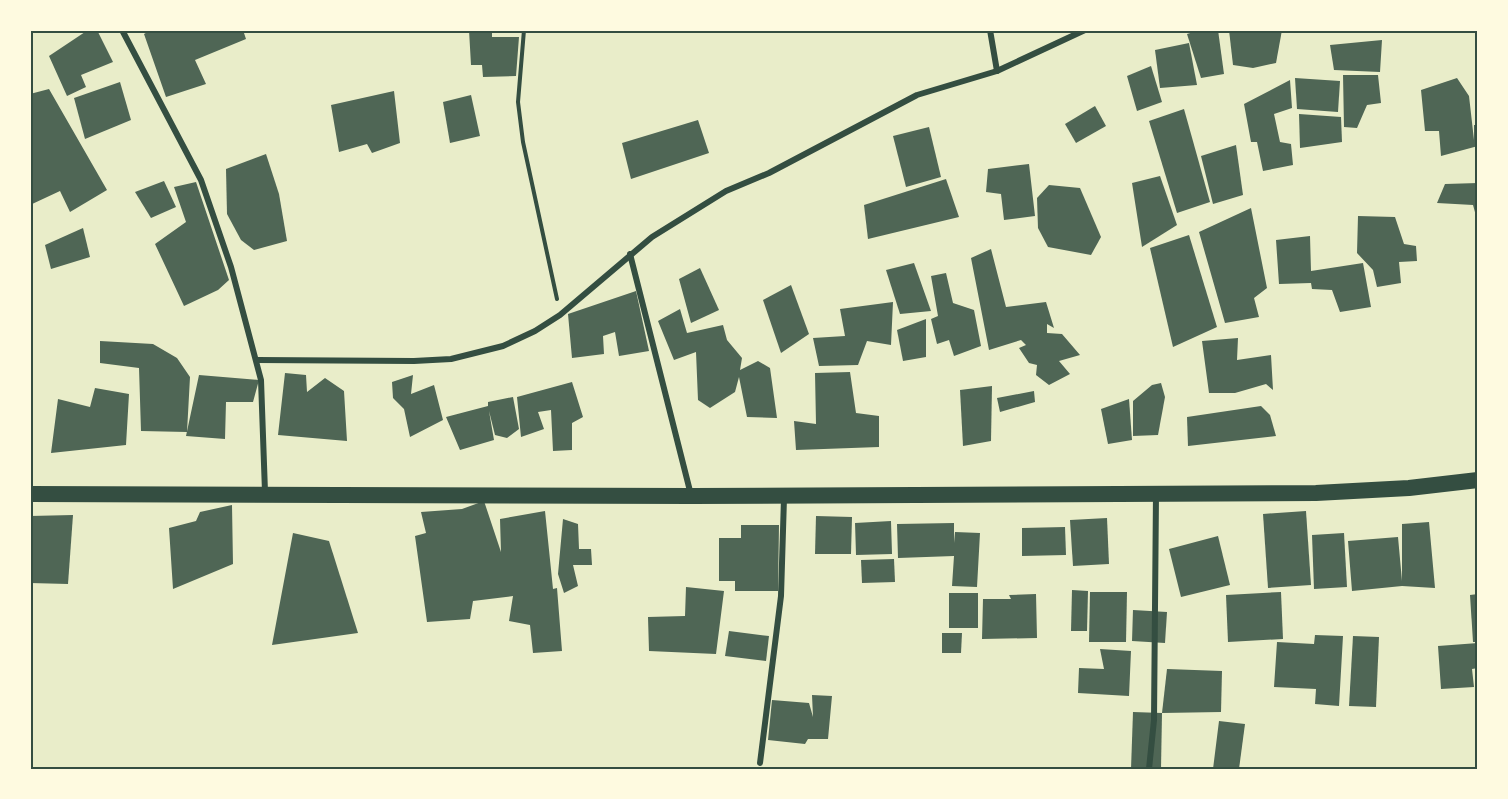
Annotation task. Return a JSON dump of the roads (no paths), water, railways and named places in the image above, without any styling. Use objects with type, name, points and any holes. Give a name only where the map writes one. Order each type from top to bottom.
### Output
[{"type":"highway","points":[[30,494],[692,496],[1316,493],[1409,488],[1478,480]]},
{"type":"street","points":[[122,30],[201,180],[231,267],[261,380],[265,494]]},
{"type":"street","points":[[990,30],[997,71]]},
{"type":"street","points":[[257,360],[451,359],[503,346],[535,331],[560,315],[630,254],[685,214],[726,191],[769,173],[916,95],[997,71],[1085,30]]},
{"type":"street","points":[[630,254],[692,496]]},
{"type":"street","points":[[760,763],[781,596],[784,494]]},
{"type":"street","points":[[1149,769],[1154,720],[1156,494]]}]
